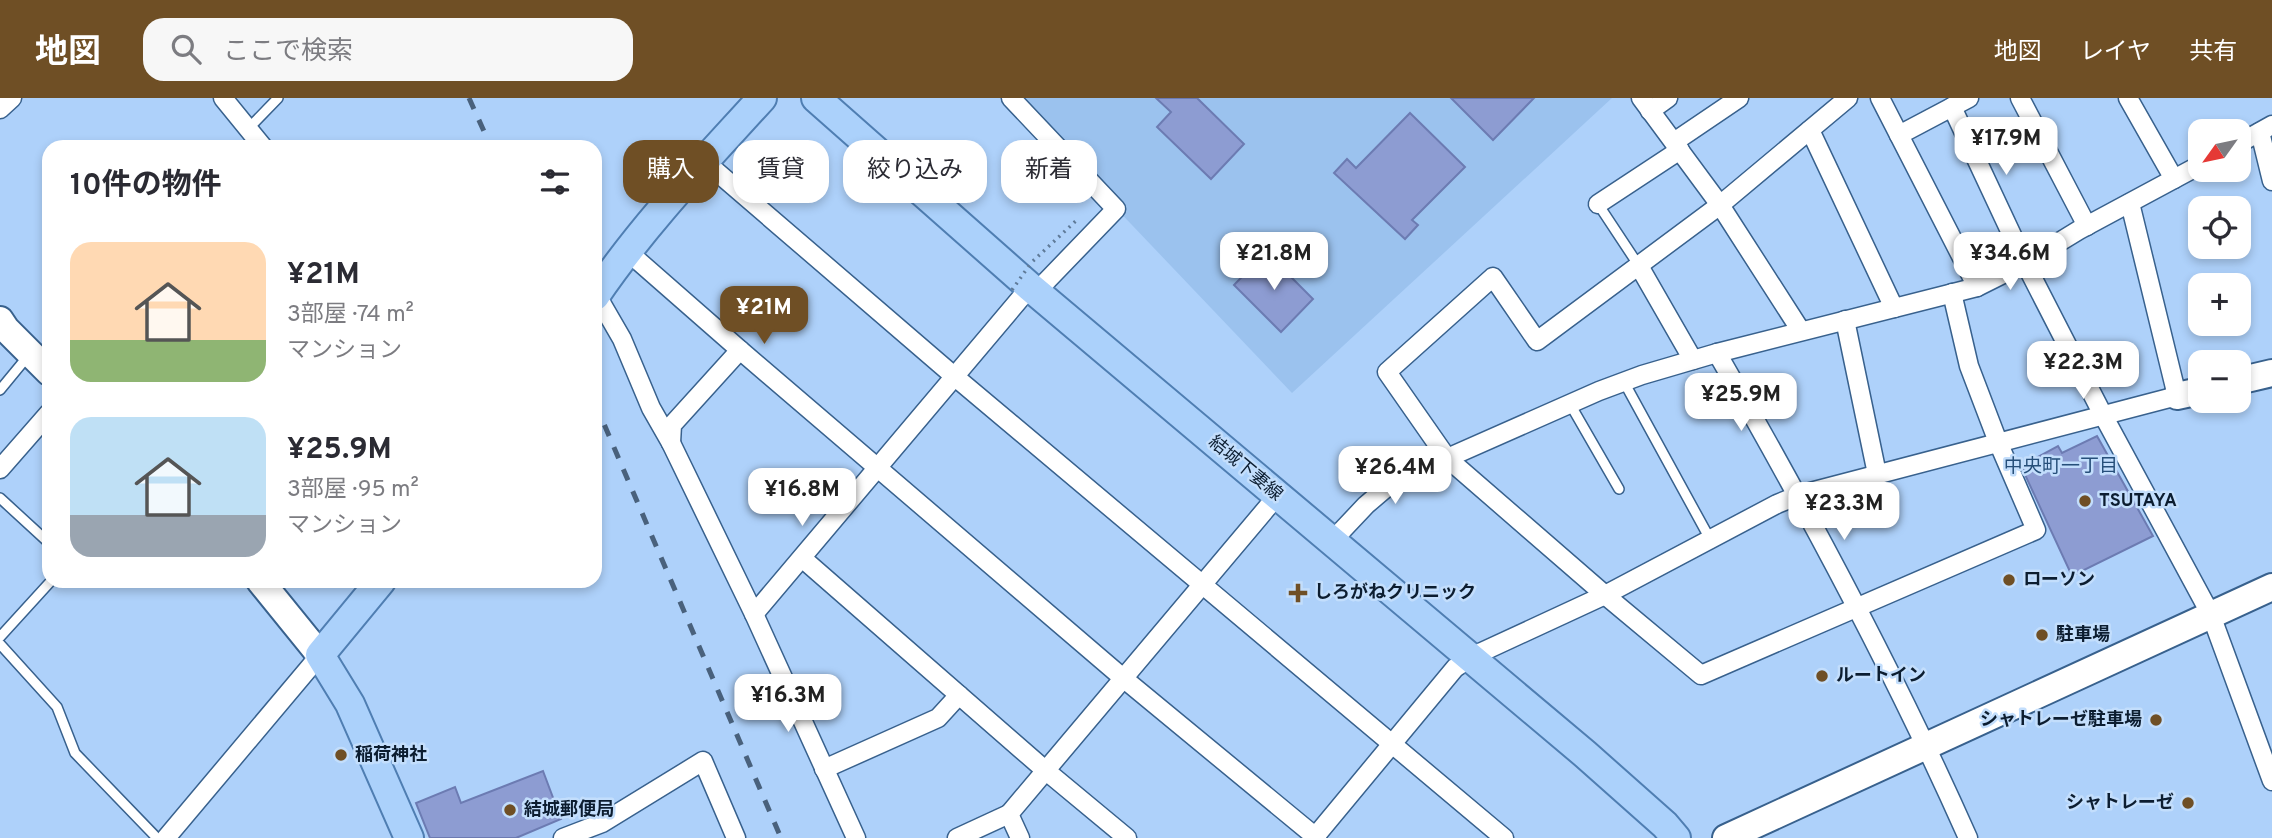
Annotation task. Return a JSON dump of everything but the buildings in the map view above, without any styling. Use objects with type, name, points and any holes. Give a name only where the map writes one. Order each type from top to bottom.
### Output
[{"type":"main road","points":[[719,143],[762,98]]},
{"type":"main road","name":"結城下妻線","points":[[816,98],[1027,283],[1471,657],[1652,813],[1676,838]]},
{"type":"main road","points":[[602,286],[627,251],[667,203]]},
{"type":"main road","points":[[375,588],[320,655],[350,704],[410,838]]},
{"type":"street","points":[[0,110],[12,98]]},
{"type":"street","points":[[223,98],[258,140]]},
{"type":"street","points":[[754,614],[954,376],[1027,283],[1116,209],[1011,98]]},
{"type":"street","points":[[1668,98],[1646,104],[1720,205],[1801,331]]},
{"type":"street","points":[[1598,204],[1739,98]]},
{"type":"street","points":[[1848,98],[1720,205],[1538,341],[1493,277],[1387,372],[1447,458],[1701,674],[2036,530],[1969,366],[1952,293]]},
{"type":"street","points":[[1881,98],[1977,286]]},
{"type":"street","points":[[1899,135],[1969,98]]},
{"type":"street","points":[[2020,98],[2087,226]]},
{"type":"street","points":[[2128,98],[2174,179]]},
{"type":"street","points":[[1952,107],[2025,263],[2211,615],[2272,781]]},
{"type":"street","points":[[2266,129],[2272,181]]},
{"type":"street","points":[[1810,130],[1894,308]]},
{"type":"street","points":[[1332,541],[1366,505],[1393,482],[1570,404],[1624,382],[1717,353],[1977,286],[2025,263],[2188,171]]},
{"type":"street","points":[[719,174],[954,376],[1504,838]]},
{"type":"street","points":[[2130,203],[2188,391]]},
{"type":"street","points":[[627,251],[1123,678],[1315,837],[1390,743],[1455,668],[1471,657],[1605,595],[1798,495],[2188,394]]},
{"type":"street","points":[[1639,266],[1693,360]]},
{"type":"street","points":[[602,305],[622,339],[651,408],[671,443],[754,614],[856,838]]},
{"type":"street","points":[[0,320],[42,365]]},
{"type":"street","points":[[1845,320],[1877,474]]},
{"type":"street","points":[[671,443],[672,425],[740,350]]},
{"type":"street","points":[[1717,353],[1798,495],[1927,746],[1968,838]]},
{"type":"street","points":[[2251,378],[2272,373]]},
{"type":"street","points":[[0,470],[42,421]]},
{"type":"street","points":[[957,838],[1009,814],[1278,496]]},
{"type":"street","points":[[802,558],[1127,838]]},
{"type":"street","points":[[1727,838],[2272,587]]},
{"type":"street","points":[[166,838],[320,655],[266,588]]},
{"type":"street","points":[[824,769],[939,718],[959,695]]},
{"type":"street","points":[[563,838],[605,830],[703,761],[736,838]]},
{"type":"street","points":[[1009,814],[1020,838]]},
{"type":"lane","points":[[248,129],[278,98]]},
{"type":"lane","points":[[1598,204],[1639,266]]},
{"type":"lane","points":[[0,390],[30,353]]},
{"type":"lane","points":[[1624,382],[1710,539]]},
{"type":"lane","points":[[1570,404],[1619,489]]},
{"type":"lane","points":[[0,498],[42,537]]},
{"type":"lane","points":[[0,637],[45,588]]},
{"type":"lane","points":[[0,643],[57,707],[75,753],[157,838]]},
{"type":"path","points":[[1027,283],[1079,218]]},
{"type":"shaded area","points":[[1011,98],[1612,98],[1292,393],[1097,188],[1097,140],[1051,140]]},
{"type":"railway","points":[[469,98],[488,140]]},
{"type":"railway","points":[[602,419],[781,838]]},
{"type":"place","name":"TSUTAYA","points":[[2085,501]]},
{"type":"place","name":"ローソン","points":[[2009,580]]},
{"type":"place","name":"しろがねクリニック","points":[[1298,593]]},
{"type":"place","name":"駐車場","points":[[2042,635]]},
{"type":"place","name":"ルートイン","points":[[1822,676]]},
{"type":"place","name":"シャトレーゼ駐車場","points":[[2156,720]]},
{"type":"place","name":"稲荷神社","points":[[341,755]]},
{"type":"place","name":"シャトレーゼ","points":[[2188,803]]},
{"type":"place","name":"結城郵便局","points":[[510,810]]},
{"type":"district","name":"中央町一丁目","points":[[2061,467]]}]
